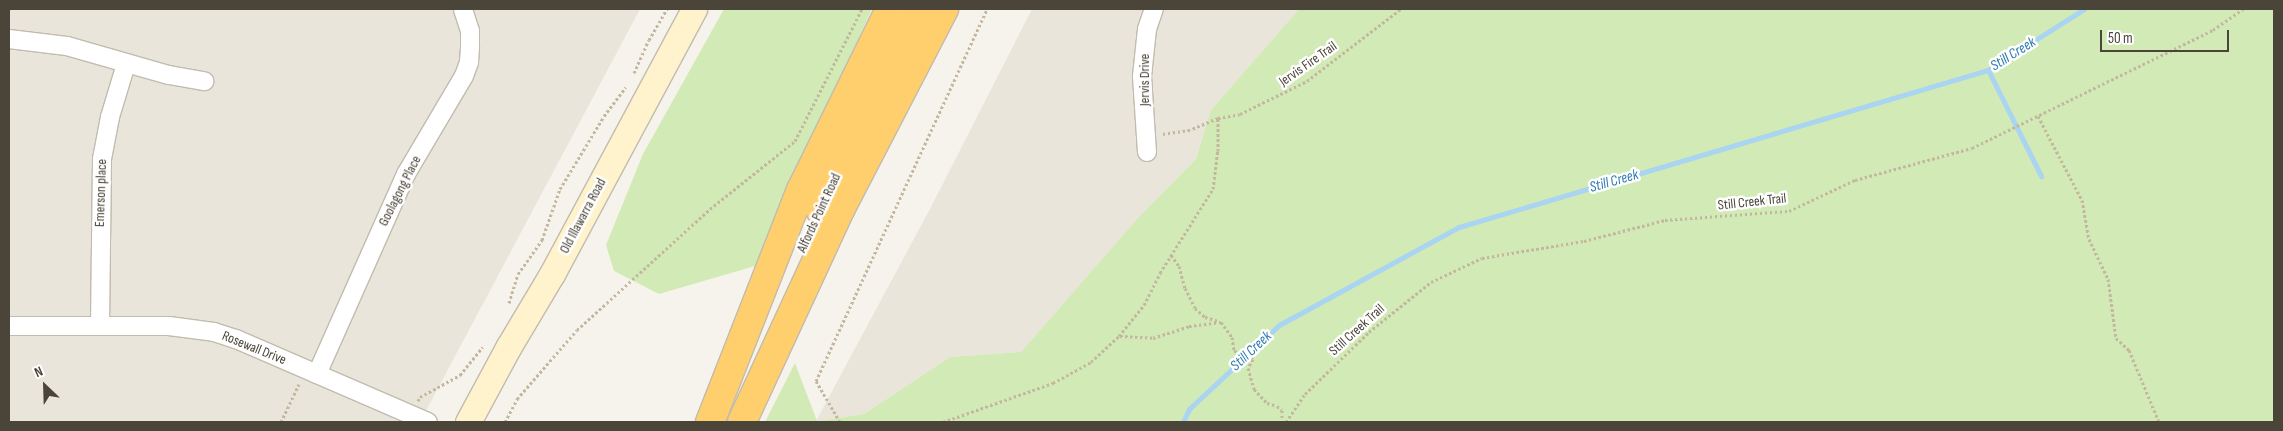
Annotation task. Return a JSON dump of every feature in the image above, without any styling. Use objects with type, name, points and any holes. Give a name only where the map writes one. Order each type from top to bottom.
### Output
[{"type":"highway","name":"Alfords Point Road","points":[[710,422],[801,190],[890,9]]},
{"type":"highway","name":"Alfords Point Road","points":[[732,422],[773,312],[892,54],[916,9]]},
{"type":"highway","points":[[742,422],[840,210],[944,9]]},
{"type":"street","name":"Old Illawarra Road","points":[[468,422],[509,346],[552,274],[694,9]]},
{"type":"street","name":"Jervis Drive","points":[[1147,152],[1142,76],[1147,28],[1154,9]]},
{"type":"street","name":"Goolagong Place","points":[[312,372],[406,174],[464,76],[469,62],[470,46],[470,31],[466,10]]},
{"type":"street","points":[[9,40],[67,46],[169,75],[204,81]]},
{"type":"street","name":"Emerson place","points":[[100,326],[102,159],[108,124],[126,64]]},
{"type":"street","name":"Rosewall Drive","points":[[9,326],[192,327],[236,339],[428,422]]},
{"type":"path","points":[[508,306],[518,274],[542,240],[560,189],[604,116],[625,89],[667,9]]},
{"type":"path","points":[[505,422],[517,398],[577,330],[710,209],[795,142],[862,9]]},
{"type":"path","points":[[840,422],[816,381],[987,9]]},
{"type":"path","name":"Jervis Fire Trail","points":[[1147,152],[1163,133],[1190,130],[1218,118],[1240,114],[1307,81],[1401,9]]},
{"type":"path","name":"Still Creek Trail","points":[[1286,422],[1305,394],[1369,332],[1431,282],[1482,258],[1584,241],[1665,220],[1789,211],[1855,180],[1972,148],[2213,30],[2244,9]]},
{"type":"path","points":[[2038,116],[2082,200],[2089,239],[2108,279],[2116,338],[2129,350],[2158,422]]},
{"type":"path","points":[[943,422],[1053,384],[1091,362],[1120,336],[1144,305],[1213,189],[1218,151],[1218,118]]},
{"type":"path","points":[[1172,255],[1179,266],[1185,288],[1196,308],[1205,317],[1221,322],[1232,337],[1231,345],[1234,351],[1249,354],[1253,359],[1248,368],[1254,389],[1267,404],[1277,406],[1282,410],[1282,422]]},
{"type":"path","points":[[1120,336],[1153,338],[1189,326],[1221,322]]},
{"type":"path","points":[[411,415],[420,397],[460,374],[487,343]]},
{"type":"path","points":[[281,422],[312,372]]},
{"type":"shaded area","points":[[9,9],[640,9],[420,422],[9,422]]},
{"type":"shaded area","points":[[1032,9],[1299,9],[1211,110],[1196,159],[1137,219],[1021,352],[950,357],[864,414],[816,421],[931,207]]},
{"type":"green space","points":[[724,9],[872,9],[755,266],[659,294],[614,271],[606,245],[643,154]]},
{"type":"green space","points":[[1299,9],[2274,9],[2274,422],[765,422],[795,363],[817,421],[864,414],[950,357],[1021,352],[1137,219],[1196,159],[1211,110]]},
{"type":"waterway","name":"Still Creek","points":[[1183,422],[1189,409],[1279,325],[1459,227],[1988,70],[2084,9]]},
{"type":"waterway","points":[[1988,70],[2041,176]]}]
